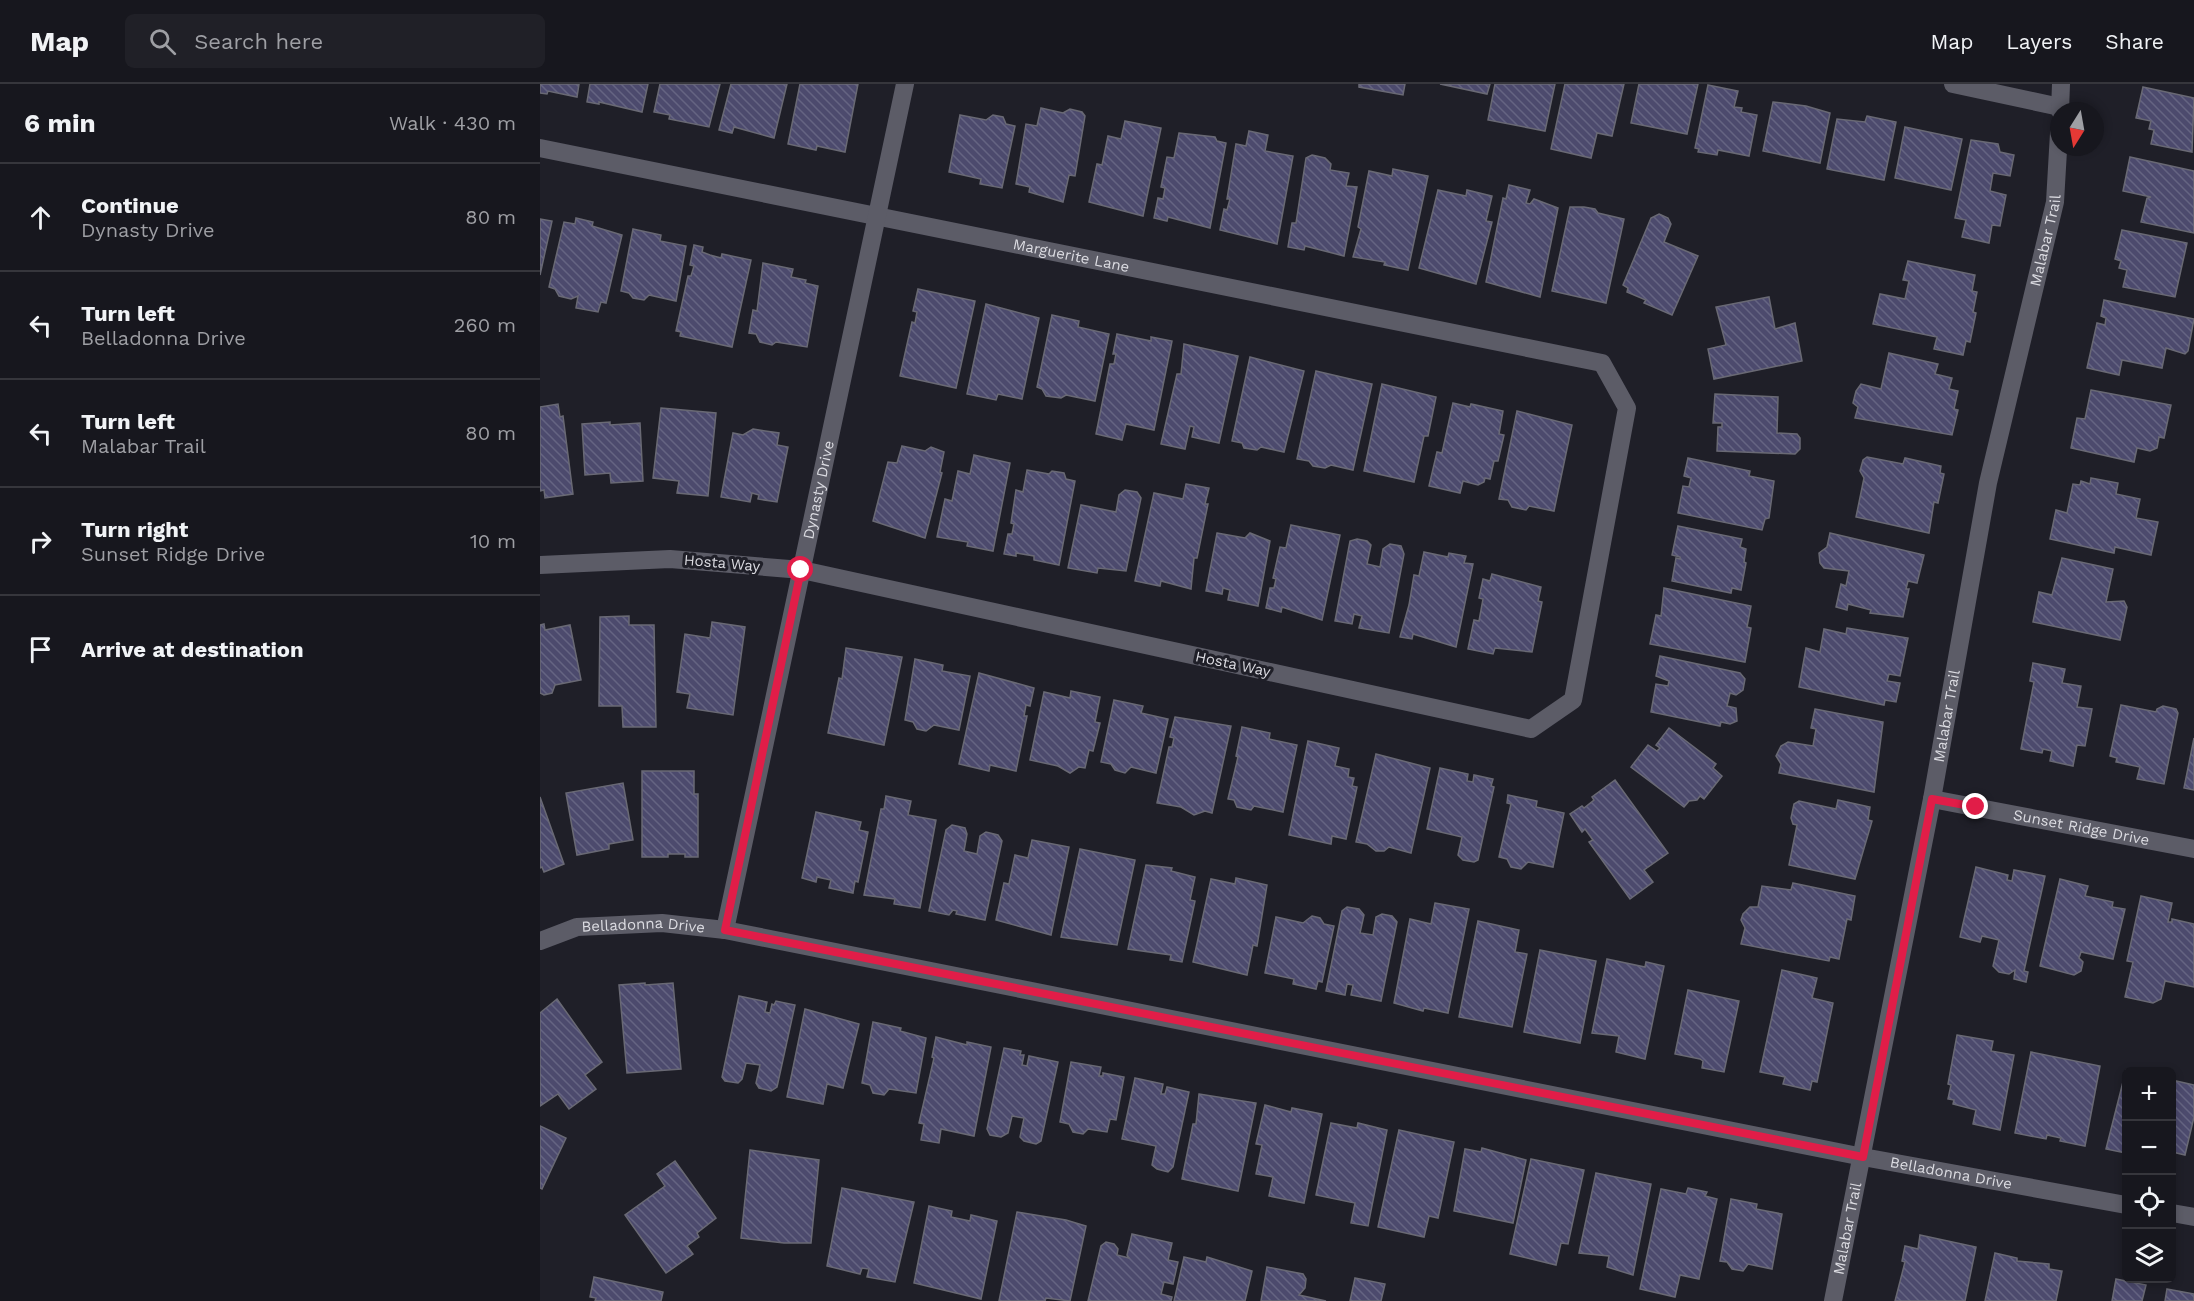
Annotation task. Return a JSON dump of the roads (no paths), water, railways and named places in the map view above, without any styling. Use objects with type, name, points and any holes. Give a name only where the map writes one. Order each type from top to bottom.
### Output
[{"type":"street","name":"Dynasty Drive","points":[[725,930],[905,84]]},
{"type":"street","points":[[1953,84],[2050,107]]},
{"type":"street","points":[[2060,102],[2061,84]]},
{"type":"street","name":"Marguerite Lane","points":[[540,148],[1602,363]]},
{"type":"street","name":"Malabar Trail","points":[[1833,1301],[1932,799],[1988,483],[2055,202],[2058,156]]},
{"type":"street","name":"Hosta Way","points":[[540,565],[670,559],[801,570],[1531,729],[1573,700],[1627,408],[1602,363]]},
{"type":"street","name":"Sunset Ridge Drive","points":[[1932,799],[2194,849]]},
{"type":"street","name":"Belladonna Drive","points":[[540,941],[577,927],[662,923],[725,930],[1863,1157],[2122,1204]]},
{"type":"street","points":[[2176,1214],[2194,1217]]}]
